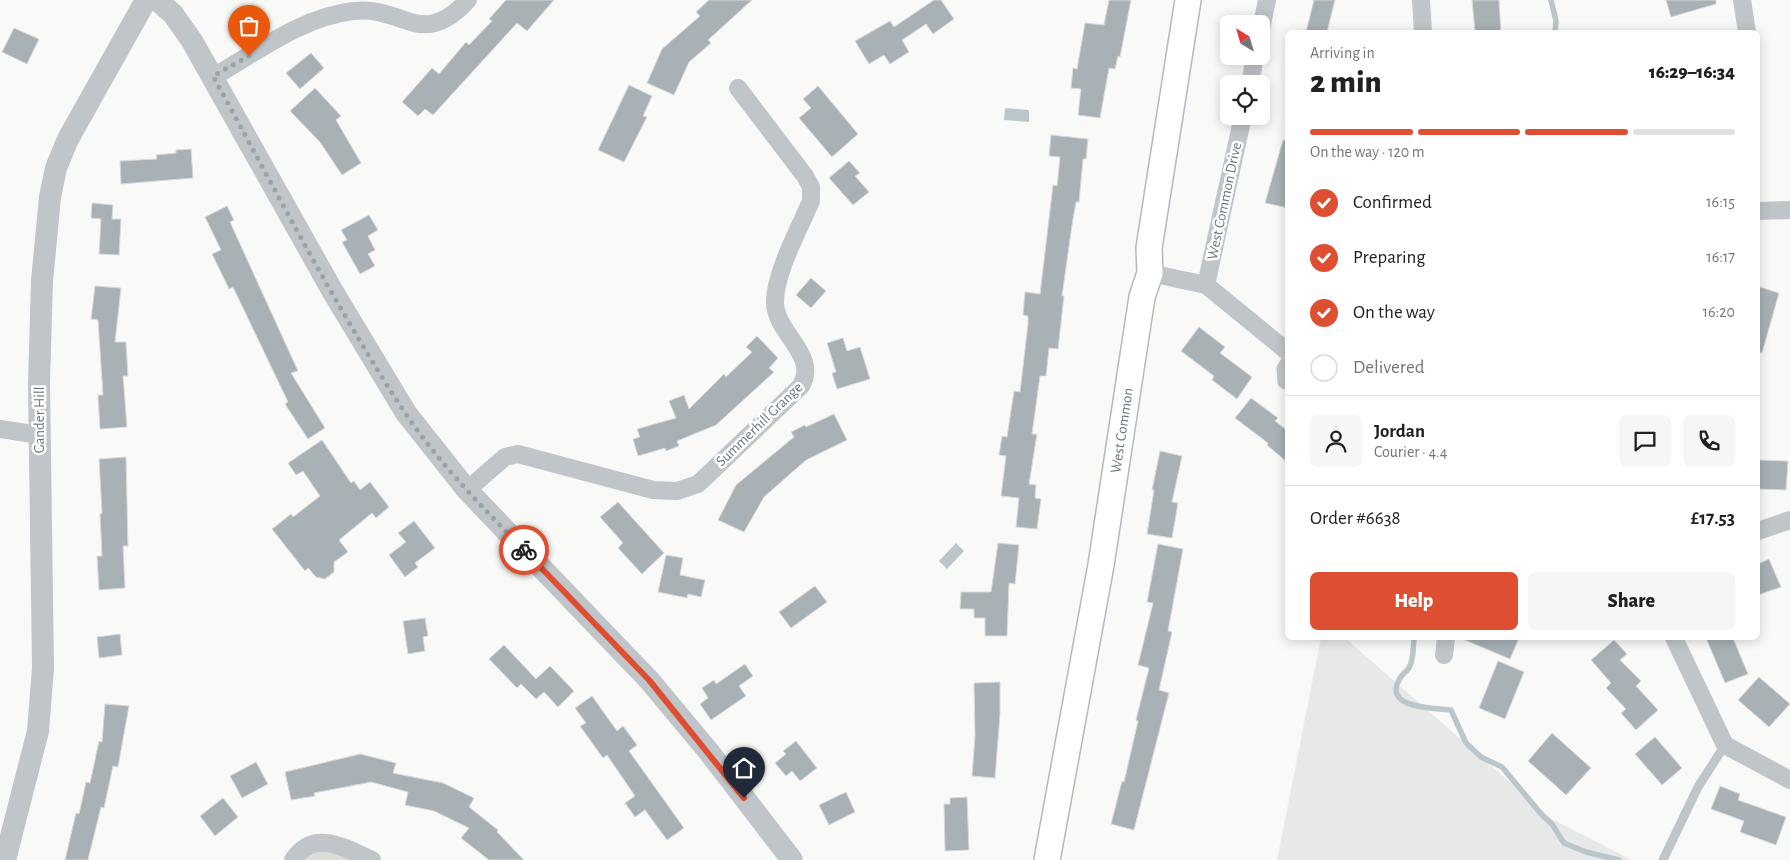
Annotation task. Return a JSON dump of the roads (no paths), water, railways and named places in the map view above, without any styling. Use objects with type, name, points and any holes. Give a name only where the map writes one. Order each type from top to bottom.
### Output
[{"type":"main road","name":"West Common","points":[[1047,860],[1101,565],[1142,297],[1150,273],[1149,248],[1188,0]]},
{"type":"street","name":"Gander Hill","points":[[5,860],[38,731],[43,668],[39,435],[42,281],[50,197],[56,168],[68,139],[146,0]]},
{"type":"street","points":[[157,0],[173,14],[213,76],[333,292],[406,413],[467,490],[649,680],[709,752],[792,860]]},
{"type":"street","points":[[213,76],[296,29],[335,13],[356,10],[378,12],[426,24],[439,22],[454,16],[468,0]]},
{"type":"street","points":[[1264,15],[1268,0]]},
{"type":"street","points":[[1421,0],[1423,30]]},
{"type":"street","points":[[1742,0],[1747,30]]},
{"type":"street","name":"Summerhill Grange","points":[[467,490],[505,457],[518,454],[654,490],[677,491],[698,484],[801,386],[806,378],[805,360],[784,331],[778,319],[775,303],[777,283],[811,201],[810,187],[805,176],[738,88]]},
{"type":"street","name":"West Common Drive","points":[[1206,285],[1240,125]]},
{"type":"street","points":[[1760,211],[1790,210]]},
{"type":"street","points":[[1150,273],[1206,285],[1285,351]]},
{"type":"street","points":[[0,430],[39,435]]},
{"type":"street","points":[[1760,530],[1790,520]]},
{"type":"street","points":[[1675,640],[1725,745],[1790,780]]},
{"type":"street","points":[[293,860],[302,848],[313,843],[328,842],[372,860]]},
{"type":"lane","points":[[1285,360],[1281,368],[1282,383],[1285,385]]},
{"type":"lane","points":[[1663,859],[1698,787],[1725,745]]},
{"type":"waterway","points":[[1551,0],[1556,21],[1555,30]]},
{"type":"waterway","points":[[1414,640],[1411,665],[1400,678],[1396,690],[1398,697],[1404,702],[1413,705],[1451,710],[1466,743],[1481,757],[1502,767],[1542,815],[1552,824],[1564,843],[1586,852],[1619,860]]}]
